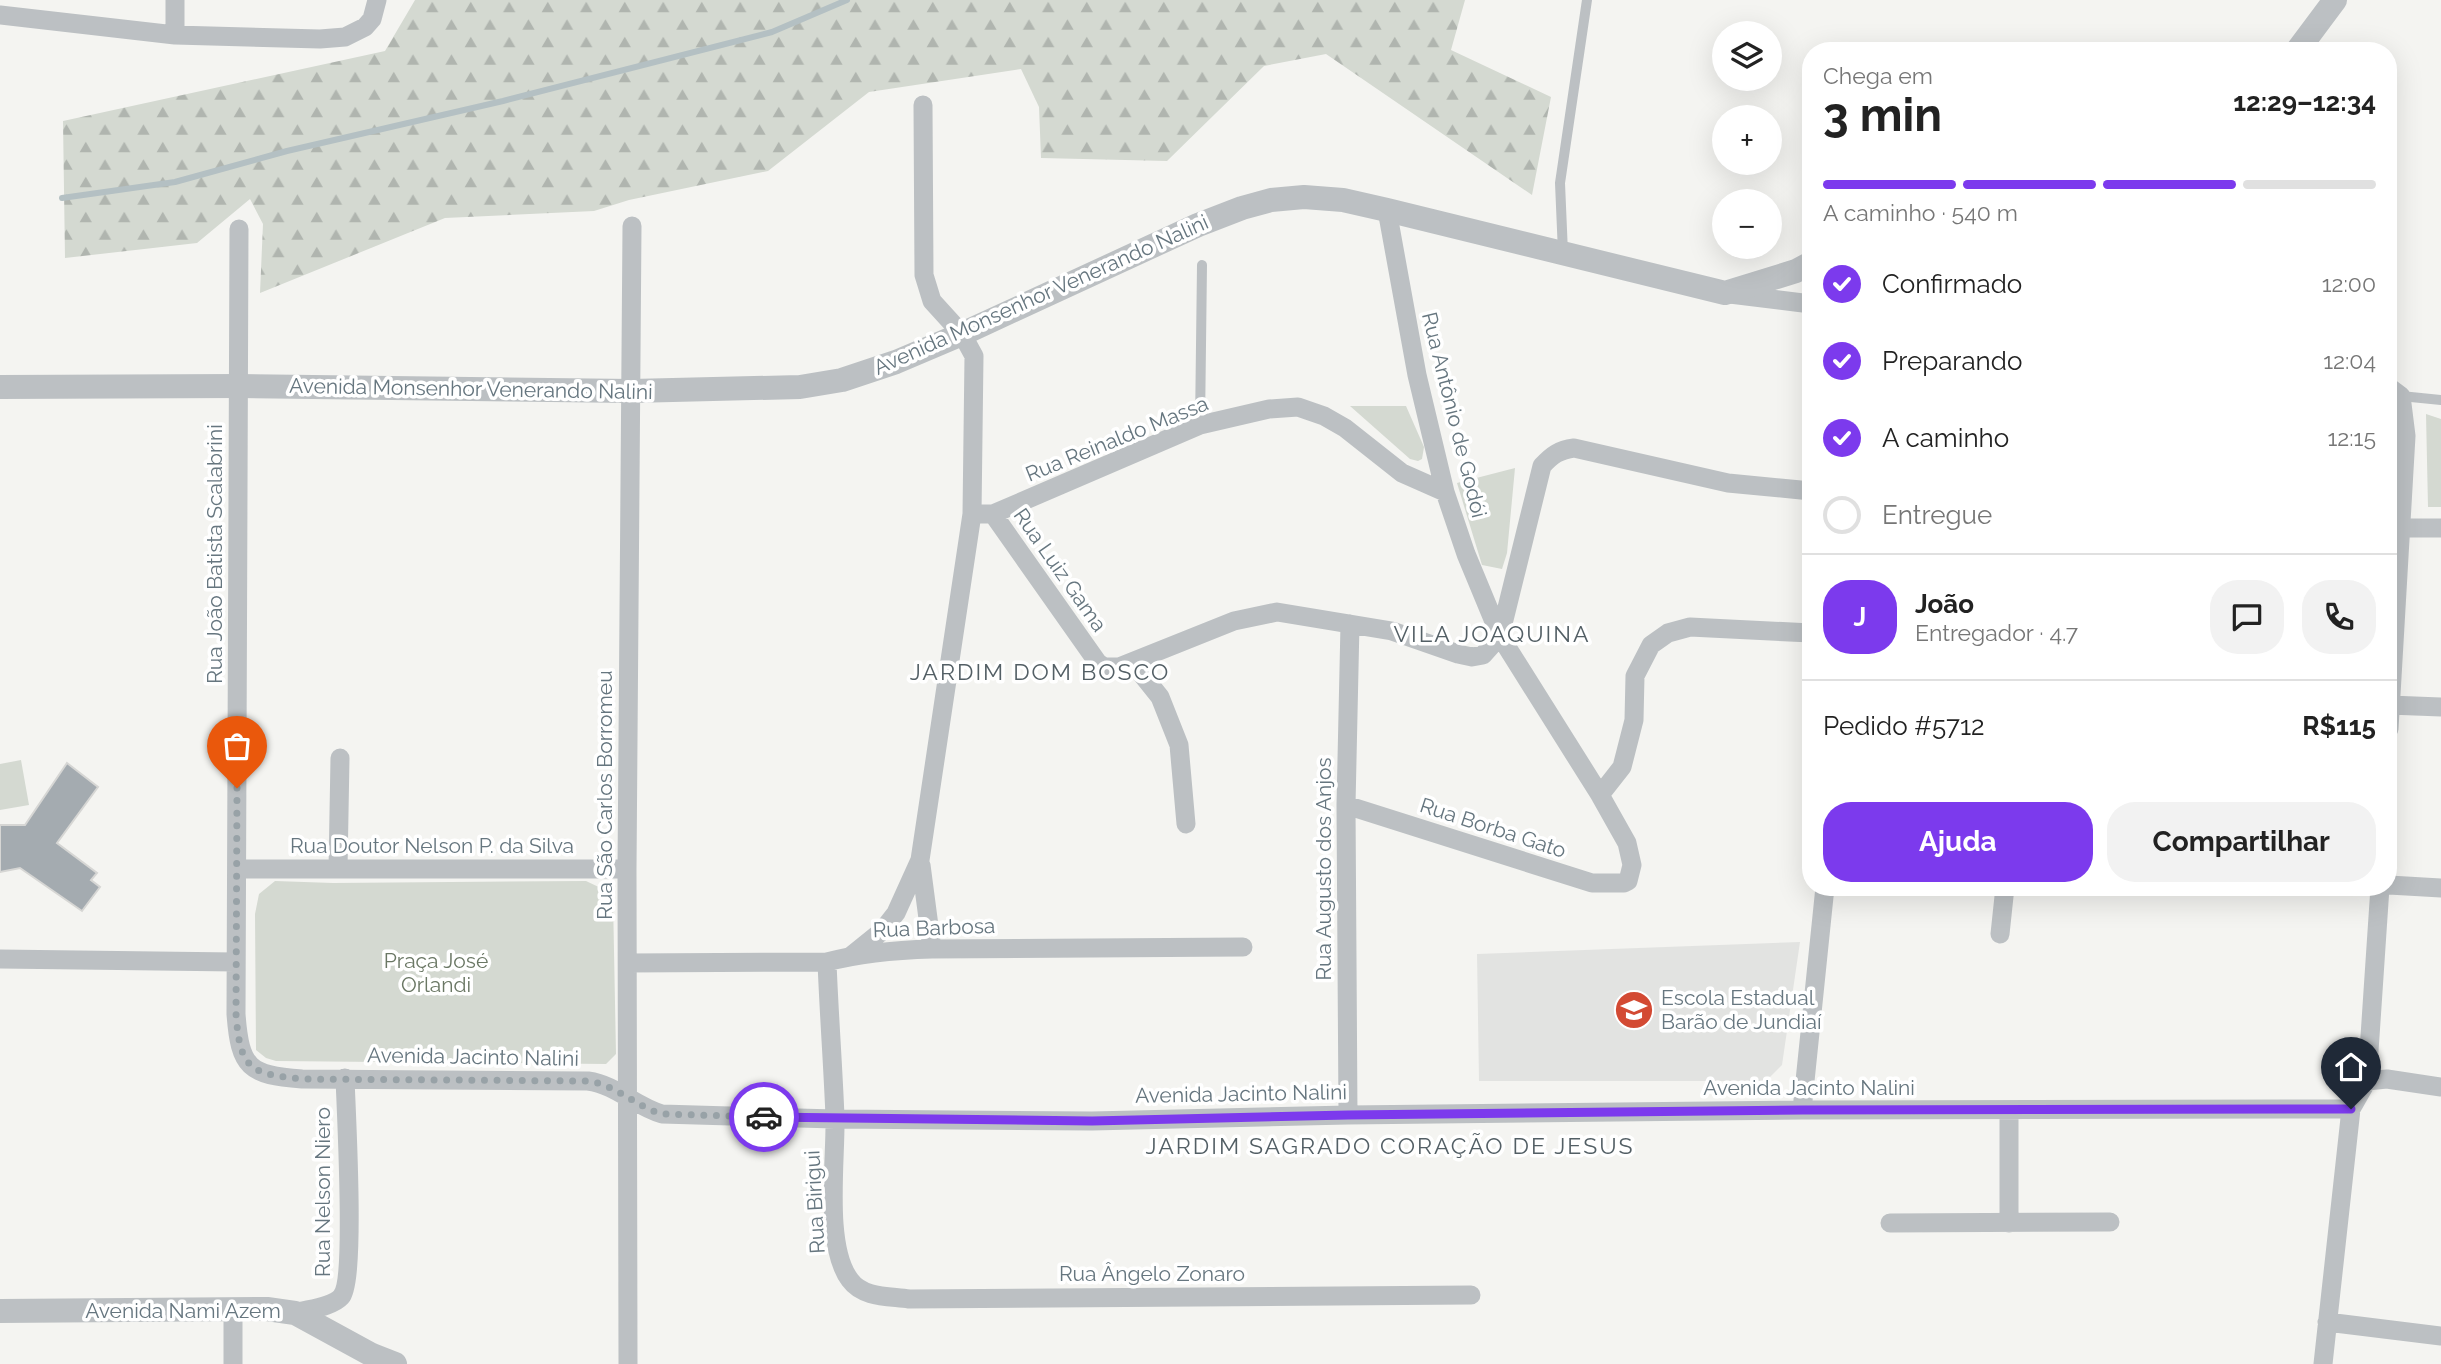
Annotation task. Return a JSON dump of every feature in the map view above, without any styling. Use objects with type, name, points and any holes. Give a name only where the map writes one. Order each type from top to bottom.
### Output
[{"type":"street","points":[[175,0],[175,35]]},
{"type":"street","points":[[1,16],[175,35],[320,39],[345,37],[365,27],[372,19],[377,0]]},
{"type":"street","points":[[2304,42],[2335,0]]},
{"type":"street","points":[[851,956],[882,931],[896,913],[920,860],[972,514],[974,356],[962,334],[932,301],[924,275],[923,105]]},
{"type":"street","name":"Avenida Monsenhor Venerando Nalini","points":[[0,387],[239,386],[632,391],[789,388],[842,380],[896,362],[1198,225],[1271,200],[1304,197],[1343,200],[1387,210],[1725,293]]},
{"type":"street","name":"Rua Antônio de Godói","points":[[1387,210],[1417,375],[1445,492],[1466,554],[1500,636],[1627,843],[1632,857],[1632,871],[1628,881]]},
{"type":"street","name":"Rua São Carlos Borromeu","points":[[628,1364],[627,869],[632,226]]},
{"type":"street","name":"Rua João Batista Scalabrini","points":[[235,962],[239,229]]},
{"type":"street","points":[[1725,293],[1802,268]]},
{"type":"street","points":[[1725,293],[1802,303]]},
{"type":"street","points":[[2397,399],[2406,436],[2397,511]]},
{"type":"street","name":"Rua Reinaldo Massa","points":[[993,514],[1200,425],[1269,409],[1298,407],[1324,416],[1345,428],[1402,472],[1445,492]]},
{"type":"street","points":[[1186,824],[1183,769],[1172,722],[1160,697],[1132,662],[1234,621],[1265,614],[1291,613],[1392,631],[1458,654],[1472,657],[1483,655],[1500,636],[1542,466],[1561,450],[1574,448],[1728,483],[1802,490]]},
{"type":"street","name":"Rua Luiz Gama","points":[[972,514],[993,514],[1098,663],[1104,667],[1119,667],[1132,662]]},
{"type":"street","points":[[2397,528],[2441,528]]},
{"type":"street","name":"Rua Augusto dos Anjos","points":[[1348,1115],[1346,805],[1350,624]]},
{"type":"street","points":[[1600,795],[1622,767],[1634,720],[1635,676],[1651,645],[1668,633],[1690,627],[1802,633]]},
{"type":"street","points":[[2397,705],[2441,707]]},
{"type":"street","points":[[338,869],[340,758]]},
{"type":"street","name":"Rua Borba Gato","points":[[1346,805],[1592,883],[1617,885],[1628,881]]},
{"type":"street","points":[[920,860],[932,948]]},
{"type":"street","name":"Rua Doutor Nelson P. da Silva","points":[[237,869],[627,869]]},
{"type":"street","points":[[2397,886],[2441,888]]},
{"type":"street","points":[[1802,1110],[1824,896]]},
{"type":"street","points":[[2000,934],[2004,896]]},
{"type":"street","points":[[2323,1364],[2351,1109],[2367,1081],[2380,896]]},
{"type":"street","name":"Rua Barbosa","points":[[628,963],[827,962],[851,956],[932,948],[1243,947]]},
{"type":"street","points":[[0,959],[235,962]]},
{"type":"street","name":"Avenida Jacinto Nalini","points":[[235,962],[238,1042],[251,1067],[264,1074],[281,1077],[588,1081],[608,1086],[646,1110],[662,1114],[835,1119],[1092,1121],[1802,1110],[2351,1109]]},
{"type":"street","name":"Rua Birigui","points":[[827,962],[835,1119],[835,1227],[837,1251],[844,1271]]},
{"type":"street","name":"Rua Nelson Niero","points":[[295,1312],[334,1301],[340,1298],[345,1288],[348,1264],[348,1197],[345,1078]]},
{"type":"street","points":[[2367,1081],[2387,1079],[2441,1087]]},
{"type":"street","points":[[2009,1110],[2009,1223]]},
{"type":"street","points":[[1890,1223],[2110,1222]]},
{"type":"street","name":"Rua Ângelo Zonaro","points":[[844,1271],[852,1283],[862,1290],[876,1295],[909,1298],[1471,1295]]},
{"type":"street","points":[[233,1309],[233,1364]]},
{"type":"street","name":"Avenida Nami Azem","points":[[0,1311],[267,1309],[295,1312],[372,1356],[395,1364]]},
{"type":"street","points":[[2327,1322],[2441,1336]]},
{"type":"lane","points":[[1563,253],[1560,183],[1587,0]]},
{"type":"lane","points":[[1200,425],[1202,265]]},
{"type":"lane","points":[[2397,391],[2441,400]]},
{"type":"shaded area","name":"Escola Estadual Barão de Jundiaí","points":[[1800,942],[1782,1065],[1766,1081],[1479,1081],[1477,954]]},
{"type":"green space","points":[[415,0],[1465,0],[1451,50],[1551,97],[1532,195],[1326,54],[1264,66],[1167,161],[1041,158],[1039,107],[1021,69],[869,92],[768,171],[629,200],[594,211],[445,218],[260,293],[263,224],[250,199],[197,243],[65,258],[63,121],[385,51]]},
{"type":"green space","points":[[1350,406],[1406,406],[1424,447],[1422,459],[1410,459]]},
{"type":"green space","points":[[2426,414],[2441,419],[2441,507],[2428,507]]},
{"type":"green space","points":[[1515,468],[1507,553],[1502,569],[1482,565],[1457,483]]},
{"type":"green space","points":[[21,760],[29,805],[0,810],[0,764]]},
{"type":"green space","name":"Praça José Orlandi","points":[[275,881],[586,881],[605,890],[613,899],[616,1054],[606,1064],[276,1061],[266,1058],[256,1050],[255,914],[259,894]]},
{"type":"building","points":[[67,763],[98,787],[57,843],[97,873],[91,880],[100,887],[82,911],[20,868],[0,872],[0,825],[25,825]]},
{"type":"waterway","points":[[62,198],[175,182],[287,151],[503,101],[772,32],[847,0]]},
{"type":"way so far","points":[[237,788],[236,1014],[238,1042],[251,1067],[264,1074],[302,1079],[588,1081],[608,1086],[646,1110],[662,1114],[764,1117]]},
{"type":"place","name":"Escola Estadual Barão de Jundiaí","points":[[1634,1010]]},
{"type":"district","name":"VILA JOAQUINA","points":[[1492,634]]},
{"type":"district","name":"JARDIM DOM BOSCO","points":[[1040,672]]},
{"type":"district","name":"JARDIM SAGRADO CORAÇÃO DE JESUS","points":[[1390,1146]]},
{"type":"route","points":[[764,1117],[1092,1121],[1802,1110],[2351,1109]]}]
